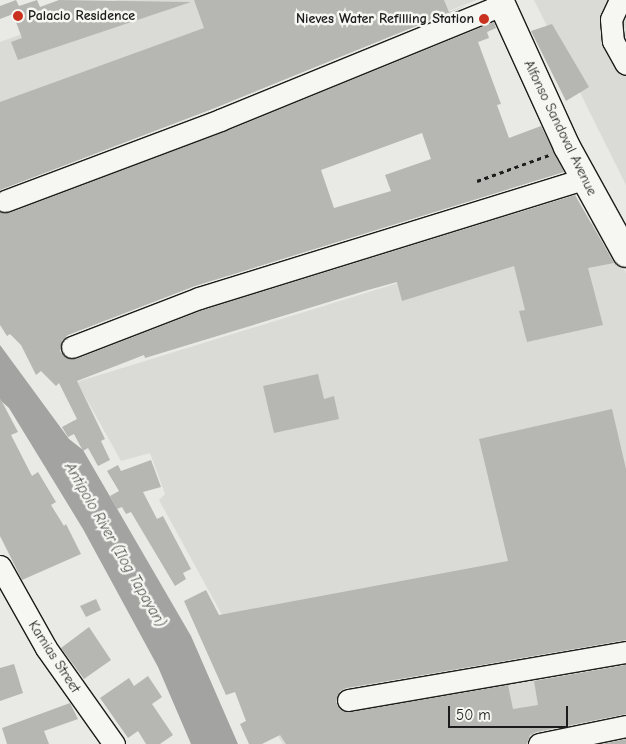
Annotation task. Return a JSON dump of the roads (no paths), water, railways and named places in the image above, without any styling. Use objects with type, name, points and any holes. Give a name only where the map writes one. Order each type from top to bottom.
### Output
[{"type":"main road","name":"Alfonso Sandoval Avenue","points":[[501,3],[582,179],[626,254]]},
{"type":"street","points":[[620,0],[611,19],[613,41],[626,64]]},
{"type":"street","points":[[5,201],[220,120],[501,3]]},
{"type":"street","points":[[72,347],[199,298],[582,179]]},
{"type":"street","name":"Kamias Street","points":[[2,572],[46,648],[114,744]]},
{"type":"street","points":[[348,700],[626,652]]},
{"type":"street","points":[[539,744],[626,726]]},
{"type":"water","name":"Antipolo River (Ilog Tapayan)","points":[[0,345],[69,439],[83,450],[191,636],[238,744],[191,744],[158,667],[83,529],[9,408],[0,400]]},
{"type":"place","name":"Palacio Residence","points":[[18,16]]},
{"type":"place","name":"Nieves Water Refilling Station","points":[[484,19]]}]
